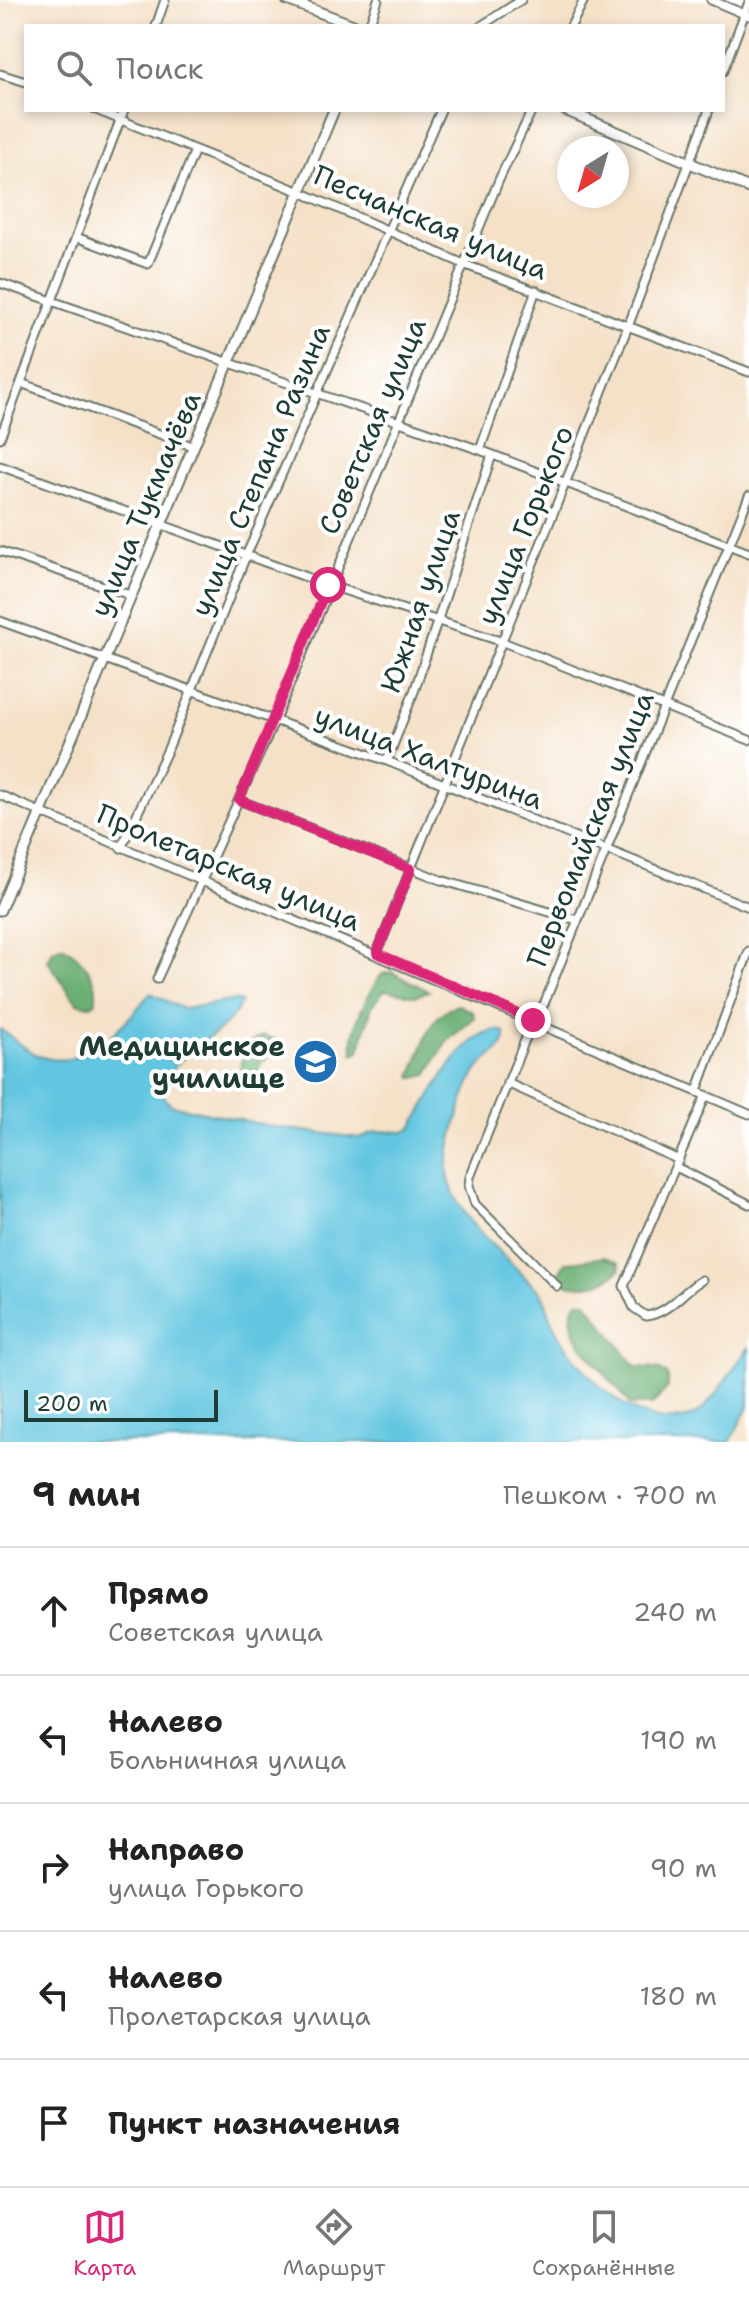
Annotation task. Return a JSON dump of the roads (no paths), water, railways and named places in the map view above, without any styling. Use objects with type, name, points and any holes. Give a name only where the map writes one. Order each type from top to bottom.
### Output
[{"type":"street","points":[[157,24],[165,0]]},
{"type":"street","points":[[287,0],[351,24]]},
{"type":"street","points":[[370,24],[378,0]]},
{"type":"street","points":[[484,24],[521,0]]},
{"type":"street","points":[[572,24],[584,0]]},
{"type":"street","points":[[711,0],[746,15]]},
{"type":"street","points":[[725,66],[749,2]]},
{"type":"street","points":[[0,74],[24,81]]},
{"type":"street","name":"Песчанская улица","points":[[101,112],[298,191],[466,265],[629,324],[749,372]]},
{"type":"street","points":[[0,438],[123,112]]},
{"type":"street","name":"улица Степана Разина","points":[[121,848],[193,690],[246,556],[386,229],[440,112]]},
{"type":"street","name":"Советская улица","points":[[157,979],[275,720],[328,585],[466,265],[499,180],[531,112]]},
{"type":"street","points":[[570,112],[749,188]]},
{"type":"street","name":"улица Горького","points":[[377,953],[629,324],[708,112]]},
{"type":"street","name":"улица Тукмачёва","points":[[0,910],[333,113]]},
{"type":"street","points":[[76,237],[148,264],[195,150]]},
{"type":"street","points":[[0,283],[480,450],[749,553]]},
{"type":"street","points":[[480,450],[536,290]]},
{"type":"street","points":[[21,383],[192,446]]},
{"type":"street","name":"Южная улица","points":[[387,761],[492,455]]},
{"type":"street","points":[[0,466],[328,585],[503,642],[749,740]]},
{"type":"street","name":"Первомайская улица","points":[[557,1286],[485,1215],[470,1194],[470,1177],[533,1020],[544,1004],[749,496]]},
{"type":"street","points":[[0,551],[130,595]]},
{"type":"street","name":"улица Халтурина","points":[[0,621],[445,783],[604,851],[749,907]]},
{"type":"street","name":"Пролетарская улица","points":[[0,795],[42,810],[202,883],[377,953],[749,1114]]},
{"type":"street","points":[[239,800],[411,869],[577,920]]},
{"type":"street","points":[[702,1280],[688,1288],[669,1308],[646,1316],[634,1308],[626,1297],[627,1273],[678,1164],[749,951]]},
{"type":"street","points":[[507,1083],[678,1164],[749,1204]]},
{"type":"water","points":[[150,993],[183,1009],[235,1000],[241,1002],[223,1026],[171,1071],[164,1084],[164,1098],[171,1105],[274,1127],[359,1138],[377,1131],[405,1132],[412,1128],[464,1049],[477,1037],[491,1031],[505,1032],[503,1044],[473,1077],[457,1119],[448,1173],[458,1202],[488,1241],[541,1293],[553,1324],[577,1361],[612,1396],[632,1409],[654,1418],[675,1420],[697,1414],[749,1347],[749,1405],[730,1442],[0,1442],[0,1029],[36,1055],[59,1060],[74,1058],[104,1042]]},
{"type":"place","name":"Медицинское училище","points":[[316,1062]]}]
